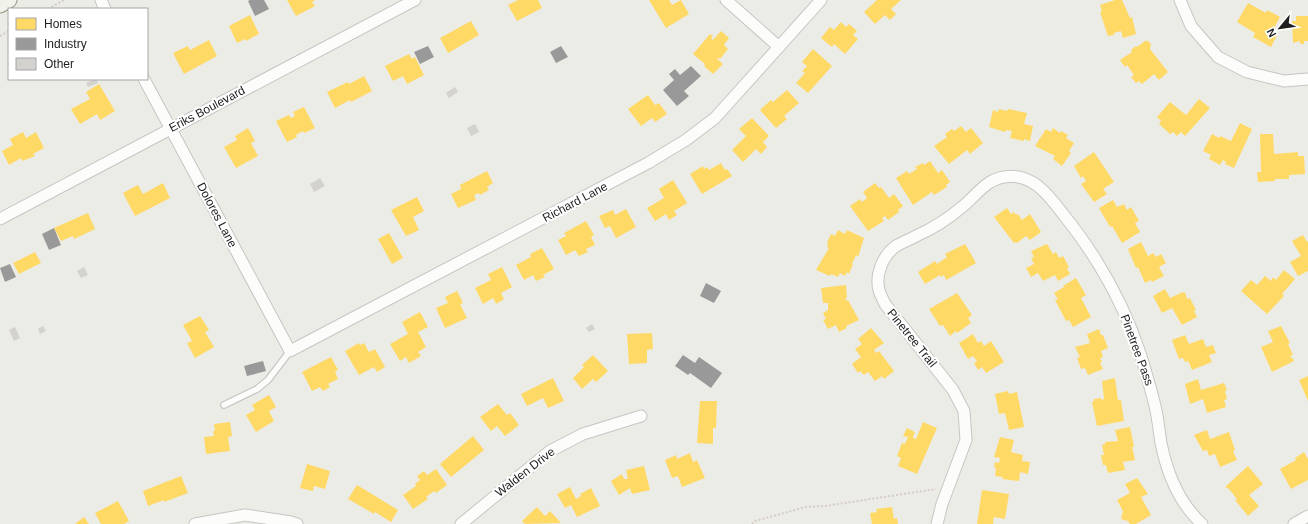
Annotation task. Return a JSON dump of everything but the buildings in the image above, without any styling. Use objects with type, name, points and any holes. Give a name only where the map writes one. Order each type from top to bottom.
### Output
[{"type":"main road","points":[[0,5],[9,0]]},
{"type":"street","name":"Eriks Boulevard","points":[[0,219],[415,0]]},
{"type":"street","points":[[726,0],[779,47]]},
{"type":"street","name":"Richard Lane","points":[[290,351],[648,164],[686,140],[715,118],[821,0]]},
{"type":"street","points":[[1180,0],[1191,26],[1218,57],[1247,72],[1284,81],[1308,79]]},
{"type":"street","name":"Dolores Lane","points":[[145,80],[290,351]]},
{"type":"street","name":"Pinetree Trail","points":[[937,524],[942,504],[966,440],[964,411],[953,390],[885,304],[878,285],[881,266],[886,257],[896,246],[926,232],[945,220],[964,206],[983,187],[994,180],[1012,176],[1021,177],[1036,184],[1042,190]]},
{"type":"street","name":"Pinetree Pass","points":[[1042,190],[1055,203],[1086,245],[1121,306],[1141,356],[1151,389],[1164,457],[1169,472],[1183,501],[1190,512],[1202,524]]},
{"type":"street","name":"Walden Drive","points":[[461,524],[550,451],[583,434],[641,416]]},
{"type":"street","points":[[195,524],[245,515],[297,524]]},
{"type":"street","points":[[1294,524],[1308,516]]},
{"type":"lane","points":[[224,405],[257,389],[268,380],[290,351]]},
{"type":"path","points":[[50,8],[64,0]]},
{"type":"path","points":[[752,524],[755,521],[806,507],[825,506],[949,487]]}]
